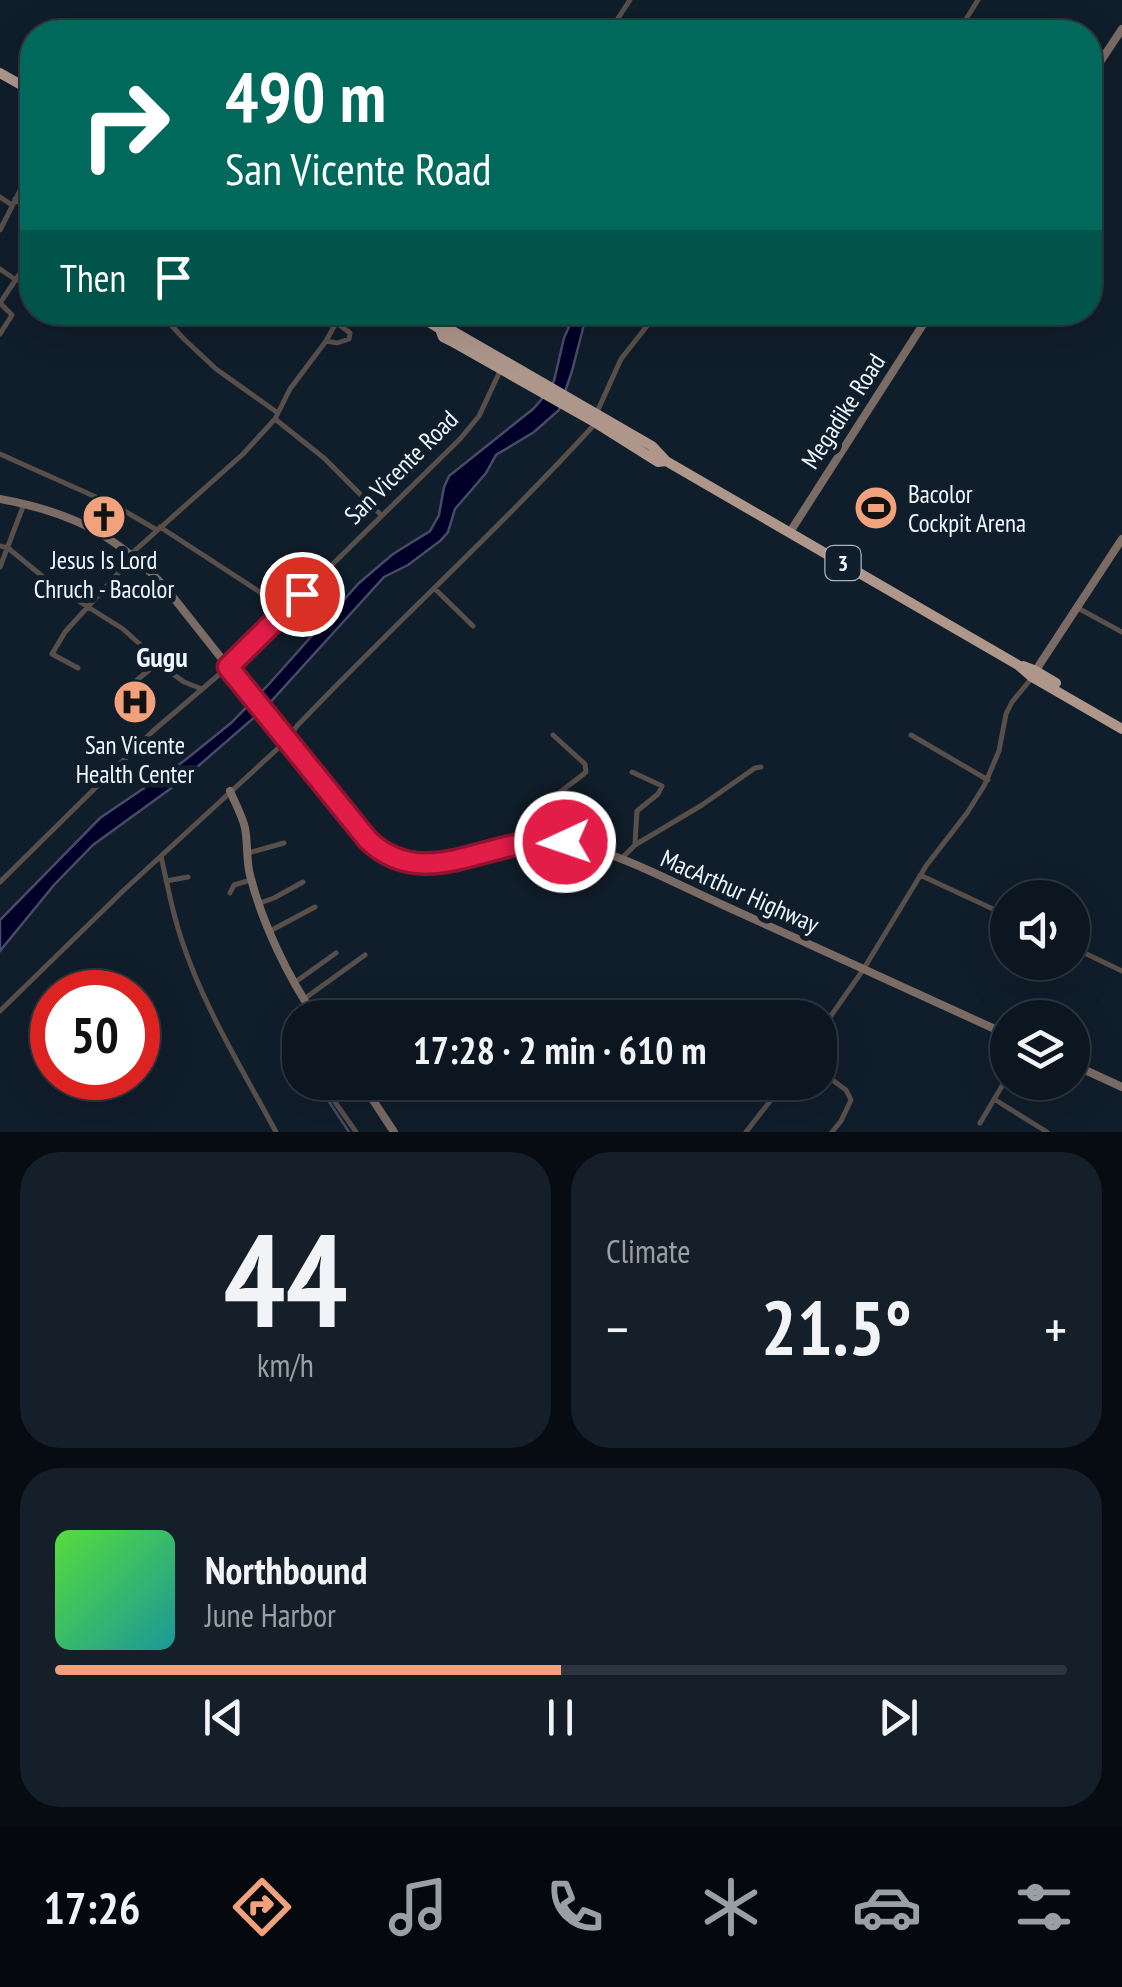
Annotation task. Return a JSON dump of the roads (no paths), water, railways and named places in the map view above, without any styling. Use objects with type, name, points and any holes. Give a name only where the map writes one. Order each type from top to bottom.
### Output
[{"type":"highway","name":"3","points":[[437,325],[443,337],[652,446],[666,461],[1122,725]]},
{"type":"main road","points":[[1102,59],[1122,29]]},
{"type":"main road","name":"Megadike Road","points":[[790,532],[922,325]]},
{"type":"main road","name":"MacArthur Highway","points":[[0,500],[73,518],[133,555],[164,588],[359,832],[385,855],[413,864],[434,864],[547,841],[585,847],[990,1026]]},
{"type":"main road","points":[[1034,674],[1122,539]]},
{"type":"main road","points":[[230,791],[244,823],[251,880],[270,931],[304,1000]]},
{"type":"main road","points":[[1090,1072],[1122,1086]]},
{"type":"main road","points":[[373,1100],[394,1132]]},
{"type":"street","points":[[0,230],[20,190]]},
{"type":"street","points":[[0,197],[20,206]]},
{"type":"street","points":[[0,270],[16,280]]},
{"type":"street","points":[[0,334],[12,314],[0,302],[20,273]]},
{"type":"street","points":[[171,325],[324,458],[382,515]]},
{"type":"street","points":[[78,668],[52,654],[66,632],[133,555],[243,454],[276,416],[335,325]]},
{"type":"street","points":[[326,341],[349,339],[350,333],[339,325]]},
{"type":"street","points":[[0,1011],[286,739],[522,502],[593,417],[621,359],[648,325]]},
{"type":"street","name":"San Vicente Road","points":[[0,882],[153,730],[229,668],[451,448],[474,423],[505,368]]},
{"type":"street","points":[[0,454],[159,529],[269,598],[278,596],[296,578]]},
{"type":"street","points":[[0,567],[4,547],[24,504]]},
{"type":"street","points":[[4,547],[53,585],[123,629],[184,682],[202,689]]},
{"type":"street","points":[[434,588],[473,626]]},
{"type":"street","points":[[1076,607],[1122,632]]},
{"type":"street","points":[[137,680],[160,661]]},
{"type":"street","points":[[837,1007],[936,850],[988,780],[1006,714],[1034,674]]},
{"type":"street","points":[[522,844],[531,816],[586,772],[586,764],[554,735]]},
{"type":"street","points":[[911,735],[988,780]]},
{"type":"street","points":[[620,860],[634,844],[761,766]]},
{"type":"street","points":[[632,772],[662,786],[637,811],[634,844]]},
{"type":"street","points":[[246,854],[284,842]]},
{"type":"street","points":[[161,856],[181,939],[194,973],[276,1132]]},
{"type":"street","points":[[920,876],[990,908]]},
{"type":"street","points":[[166,881],[188,877]]},
{"type":"street","points":[[230,894],[234,886],[251,880]]},
{"type":"street","points":[[260,903],[303,882]]},
{"type":"street","points":[[270,931],[315,907]]},
{"type":"street","points":[[294,983],[336,953]]},
{"type":"street","points":[[304,1000],[365,955]]},
{"type":"street","points":[[1090,956],[1122,971]]},
{"type":"street","points":[[832,1132],[851,1100],[837,1083]]},
{"type":"street","points":[[333,1100],[356,1132]]},
{"type":"street","points":[[746,1132],[771,1100]]},
{"type":"street","points":[[980,1123],[993,1100]]},
{"type":"street","points":[[996,1100],[1047,1132]]},
{"type":"water","points":[[570,325],[584,325],[559,410],[534,432],[496,455],[455,509],[448,532],[440,541],[384,577],[265,708],[181,781],[93,845],[0,951],[0,920],[100,818],[184,761],[231,723],[359,583],[393,554],[430,531],[439,515],[449,476],[541,400],[554,381]]},
{"type":"waterway","points":[[328,1100],[349,1132]]},
{"type":"place","name":"Bacolor Cockpit Arena","points":[[876,508]]},
{"type":"place","name":"Jesus Is Lord Chruch - Bacolor","points":[[104,517]]},
{"type":"place","name":"San Vicente Health Center","points":[[135,702]]},
{"type":"district","name":"Gugu","points":[[162,656]]}]
